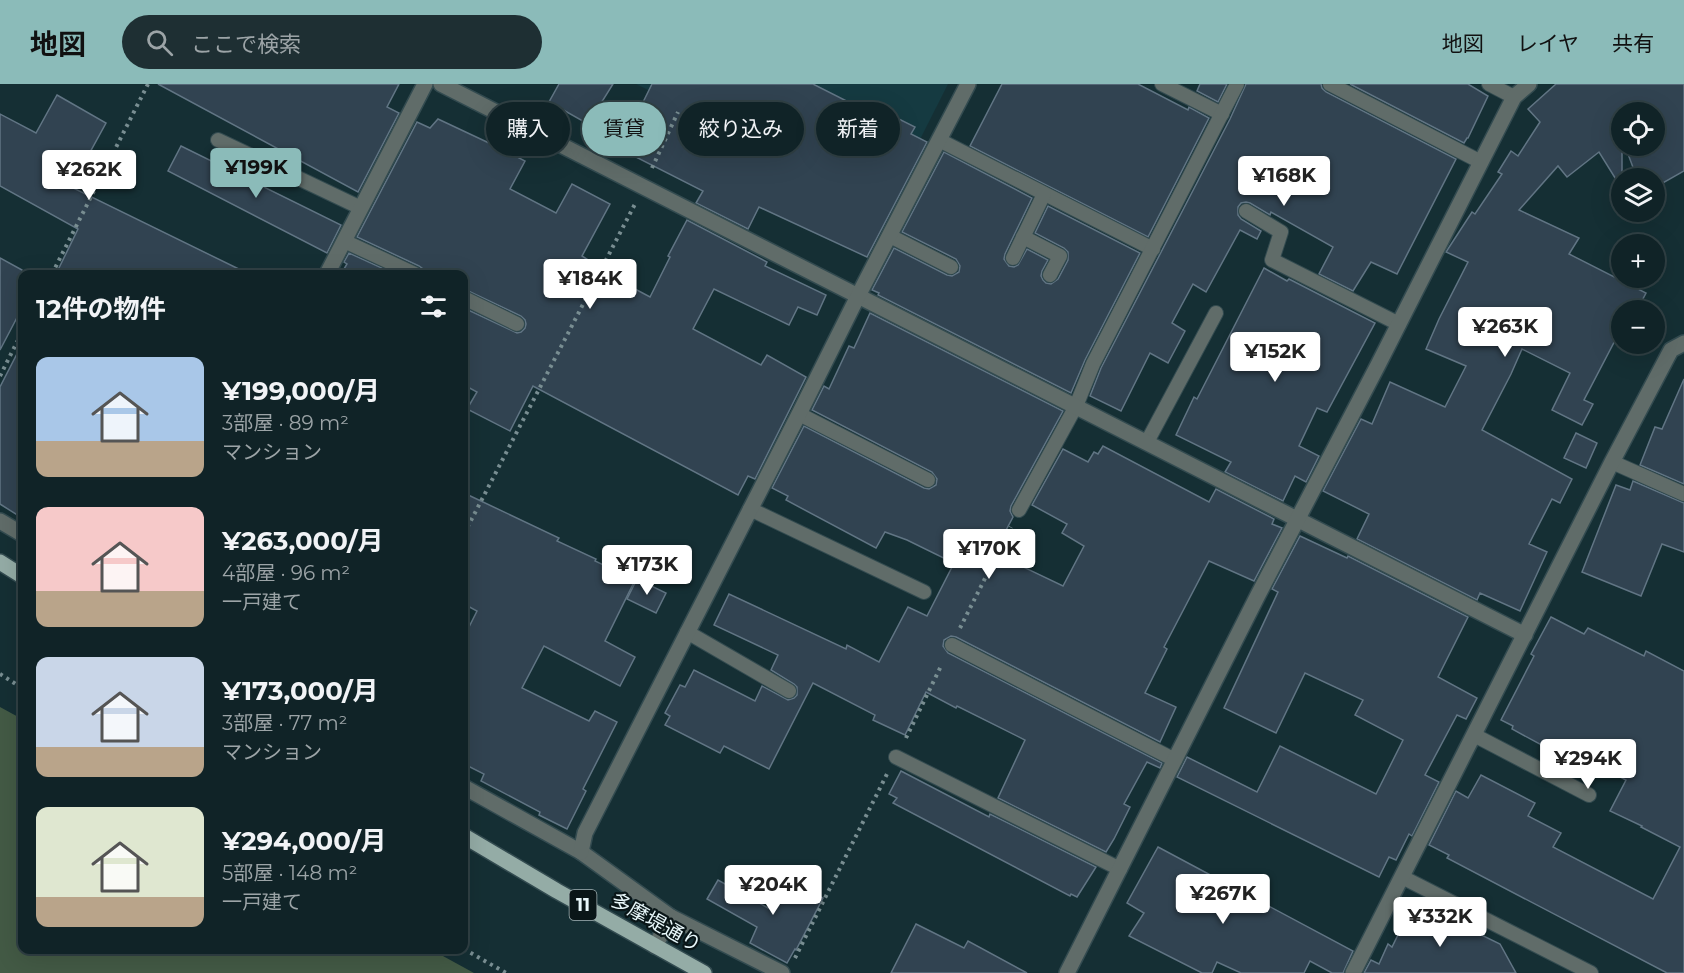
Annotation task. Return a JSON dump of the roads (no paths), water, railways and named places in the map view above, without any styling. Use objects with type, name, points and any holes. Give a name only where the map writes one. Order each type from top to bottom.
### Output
[{"type":"main road","points":[[0,562],[18,573]]},
{"type":"main road","name":"多摩堤通り","points":[[468,838],[704,973]]},
{"type":"street","points":[[329,270],[424,84]]},
{"type":"street","points":[[441,84],[1525,635]]},
{"type":"street","points":[[580,852],[585,833],[968,84]]},
{"type":"street","points":[[1067,973],[1297,518],[1514,97],[1529,84]]},
{"type":"street","points":[[1353,973],[1612,462],[1671,350],[1684,343]]},
{"type":"street","points":[[0,521],[18,532]]},
{"type":"street","points":[[468,789],[580,852],[671,917],[782,973]]},
{"type":"street","points":[[655,946],[671,917]]},
{"type":"lane","points":[[1162,84],[1222,114]]},
{"type":"lane","points":[[1019,510],[1076,406],[1093,364],[1237,84]]},
{"type":"lane","points":[[1330,84],[1481,162]]},
{"type":"lane","points":[[1490,84],[1514,97]]},
{"type":"lane","points":[[939,140],[1153,249]]},
{"type":"lane","points":[[218,141],[361,208]]},
{"type":"lane","points":[[1013,258],[1044,194]]},
{"type":"lane","points":[[1246,211],[1281,232],[1272,260],[1399,324]]},
{"type":"lane","points":[[890,236],[951,267]]},
{"type":"lane","points":[[1023,237],[1060,256],[1050,275]]},
{"type":"lane","points":[[344,241],[406,270]]},
{"type":"lane","points":[[468,300],[517,324]]},
{"type":"lane","points":[[1147,442],[1216,313]]},
{"type":"lane","points":[[799,414],[928,480]]},
{"type":"lane","points":[[1612,462],[1684,495]]},
{"type":"lane","points":[[750,509],[924,592]]},
{"type":"lane","points":[[687,632],[789,691]]},
{"type":"lane","points":[[952,645],[1175,760]]},
{"type":"lane","points":[[1474,735],[1589,795]]},
{"type":"lane","points":[[896,757],[1119,869]]},
{"type":"lane","points":[[1402,877],[1591,973]]}]
